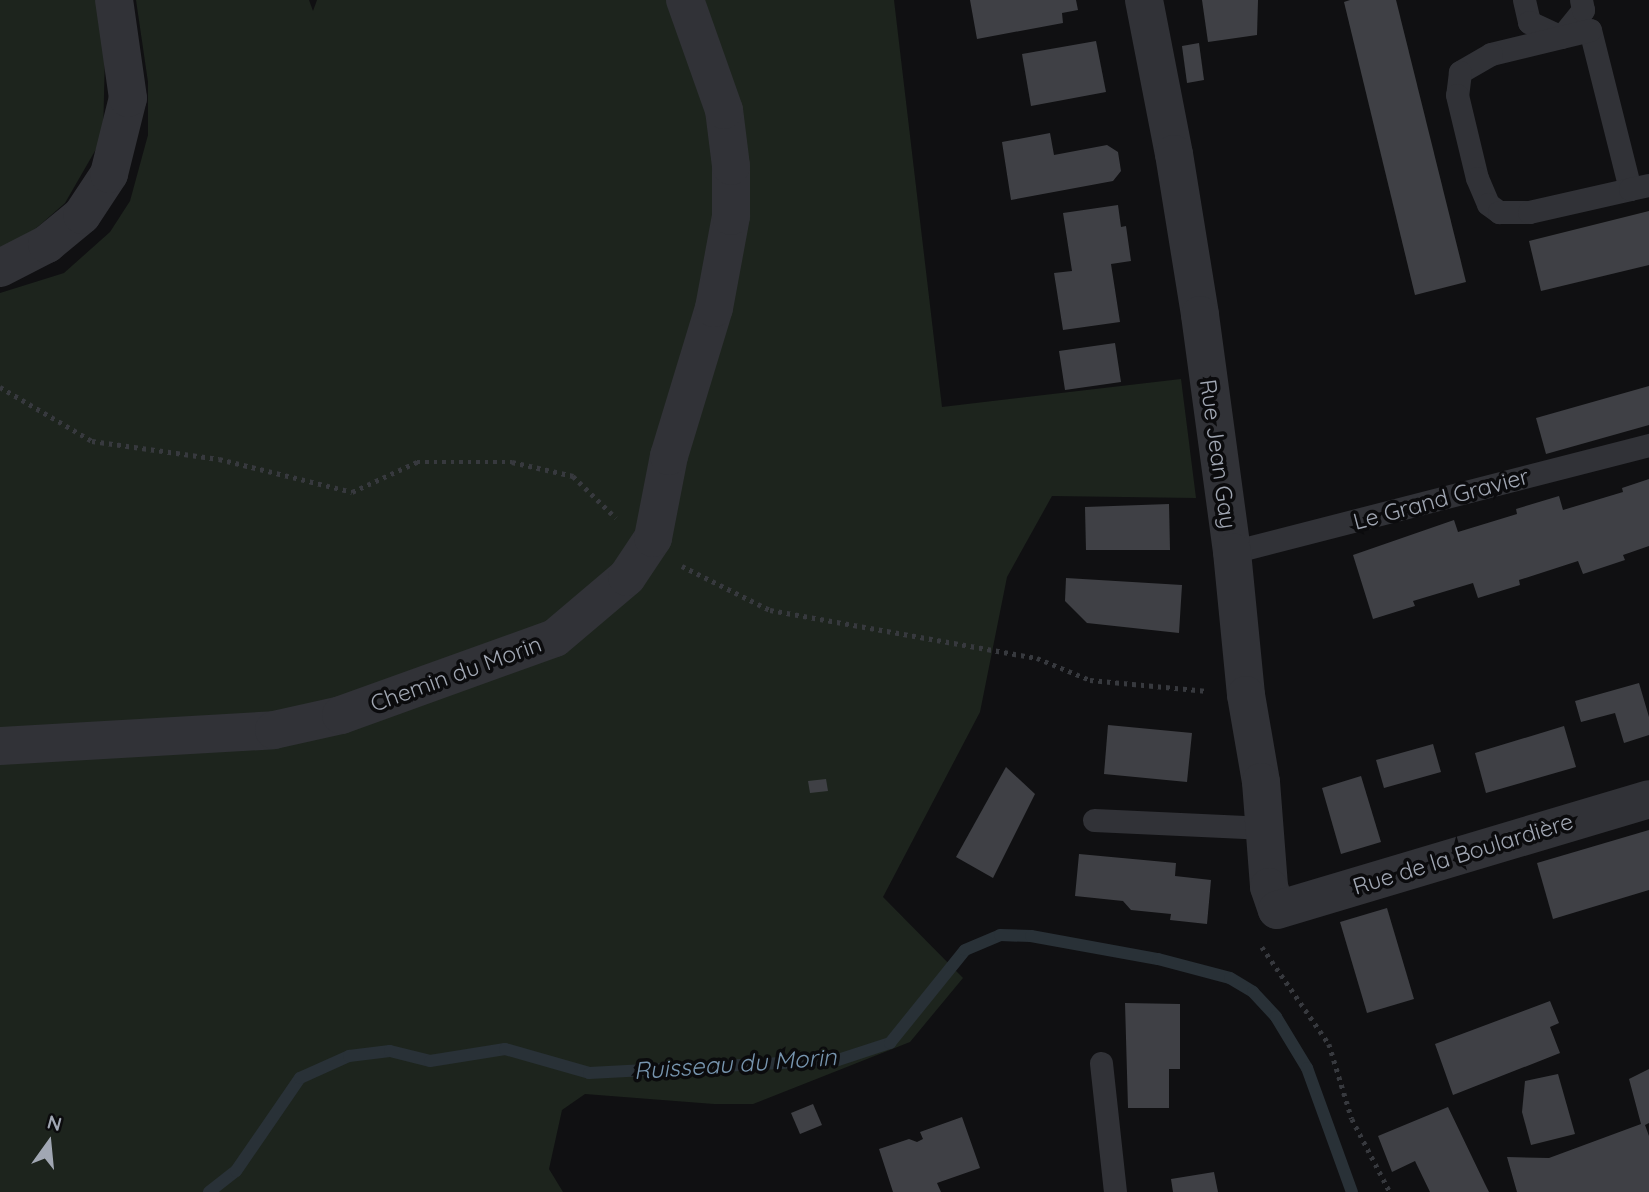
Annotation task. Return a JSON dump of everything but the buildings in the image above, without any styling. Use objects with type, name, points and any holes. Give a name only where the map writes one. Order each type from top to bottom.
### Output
[{"type":"street","points":[[0,268],[47,244],[82,215],[109,174],[128,98],[114,0]]},
{"type":"street","name":"Chemin du Morin","points":[[0,746],[274,730],[341,715],[555,638],[627,577],[653,538],[669,456],[714,307],[731,216],[731,166],[724,110],[685,0]]},
{"type":"street","name":"Rue Jean Gay","points":[[1144,0],[1183,208],[1232,552],[1246,695],[1266,828],[1269,887],[1277,910]]},
{"type":"street","name":"Rue de la Boulardière","points":[[1277,910],[1649,799]]},
{"type":"lane","points":[[1524,0],[1529,22],[1561,37]]},
{"type":"lane","points":[[1561,37],[1583,10],[1581,0]]},
{"type":"lane","points":[[1590,30],[1639,187],[1514,214],[1499,212],[1488,204],[1482,192],[1457,95],[1460,72],[1491,54],[1590,30]]},
{"type":"lane","name":"Le Grand Gravier","points":[[1232,552],[1649,445]]},
{"type":"lane","points":[[1094,820],[1266,828]]},
{"type":"lane","points":[[1101,1063],[1115,1192]]},
{"type":"path","points":[[1277,910],[1261,931],[1262,947],[1329,1044],[1352,1119],[1390,1192]]},
{"type":"shaded area","points":[[0,0],[96,0],[105,52],[103,137],[65,203],[24,239],[0,248]]},
{"type":"shaded area","points":[[136,0],[309,0],[313,11],[317,0],[894,0],[942,407],[1181,379],[1196,498],[1052,496],[1007,577],[980,712],[883,897],[963,978],[910,1042],[753,1104],[714,1104],[585,1094],[562,1110],[549,1169],[563,1192],[0,1192],[0,293],[64,273],[110,232],[130,201],[148,135],[148,82]]},
{"type":"waterway","name":"Ruisseau du Morin","points":[[209,1192],[236,1171],[300,1078],[349,1056],[390,1051],[430,1061],[505,1049],[589,1073],[838,1060],[890,1043],[965,950],[1000,935],[1031,936],[1158,959],[1230,978],[1253,992],[1276,1017],[1307,1068],[1352,1192]]}]
